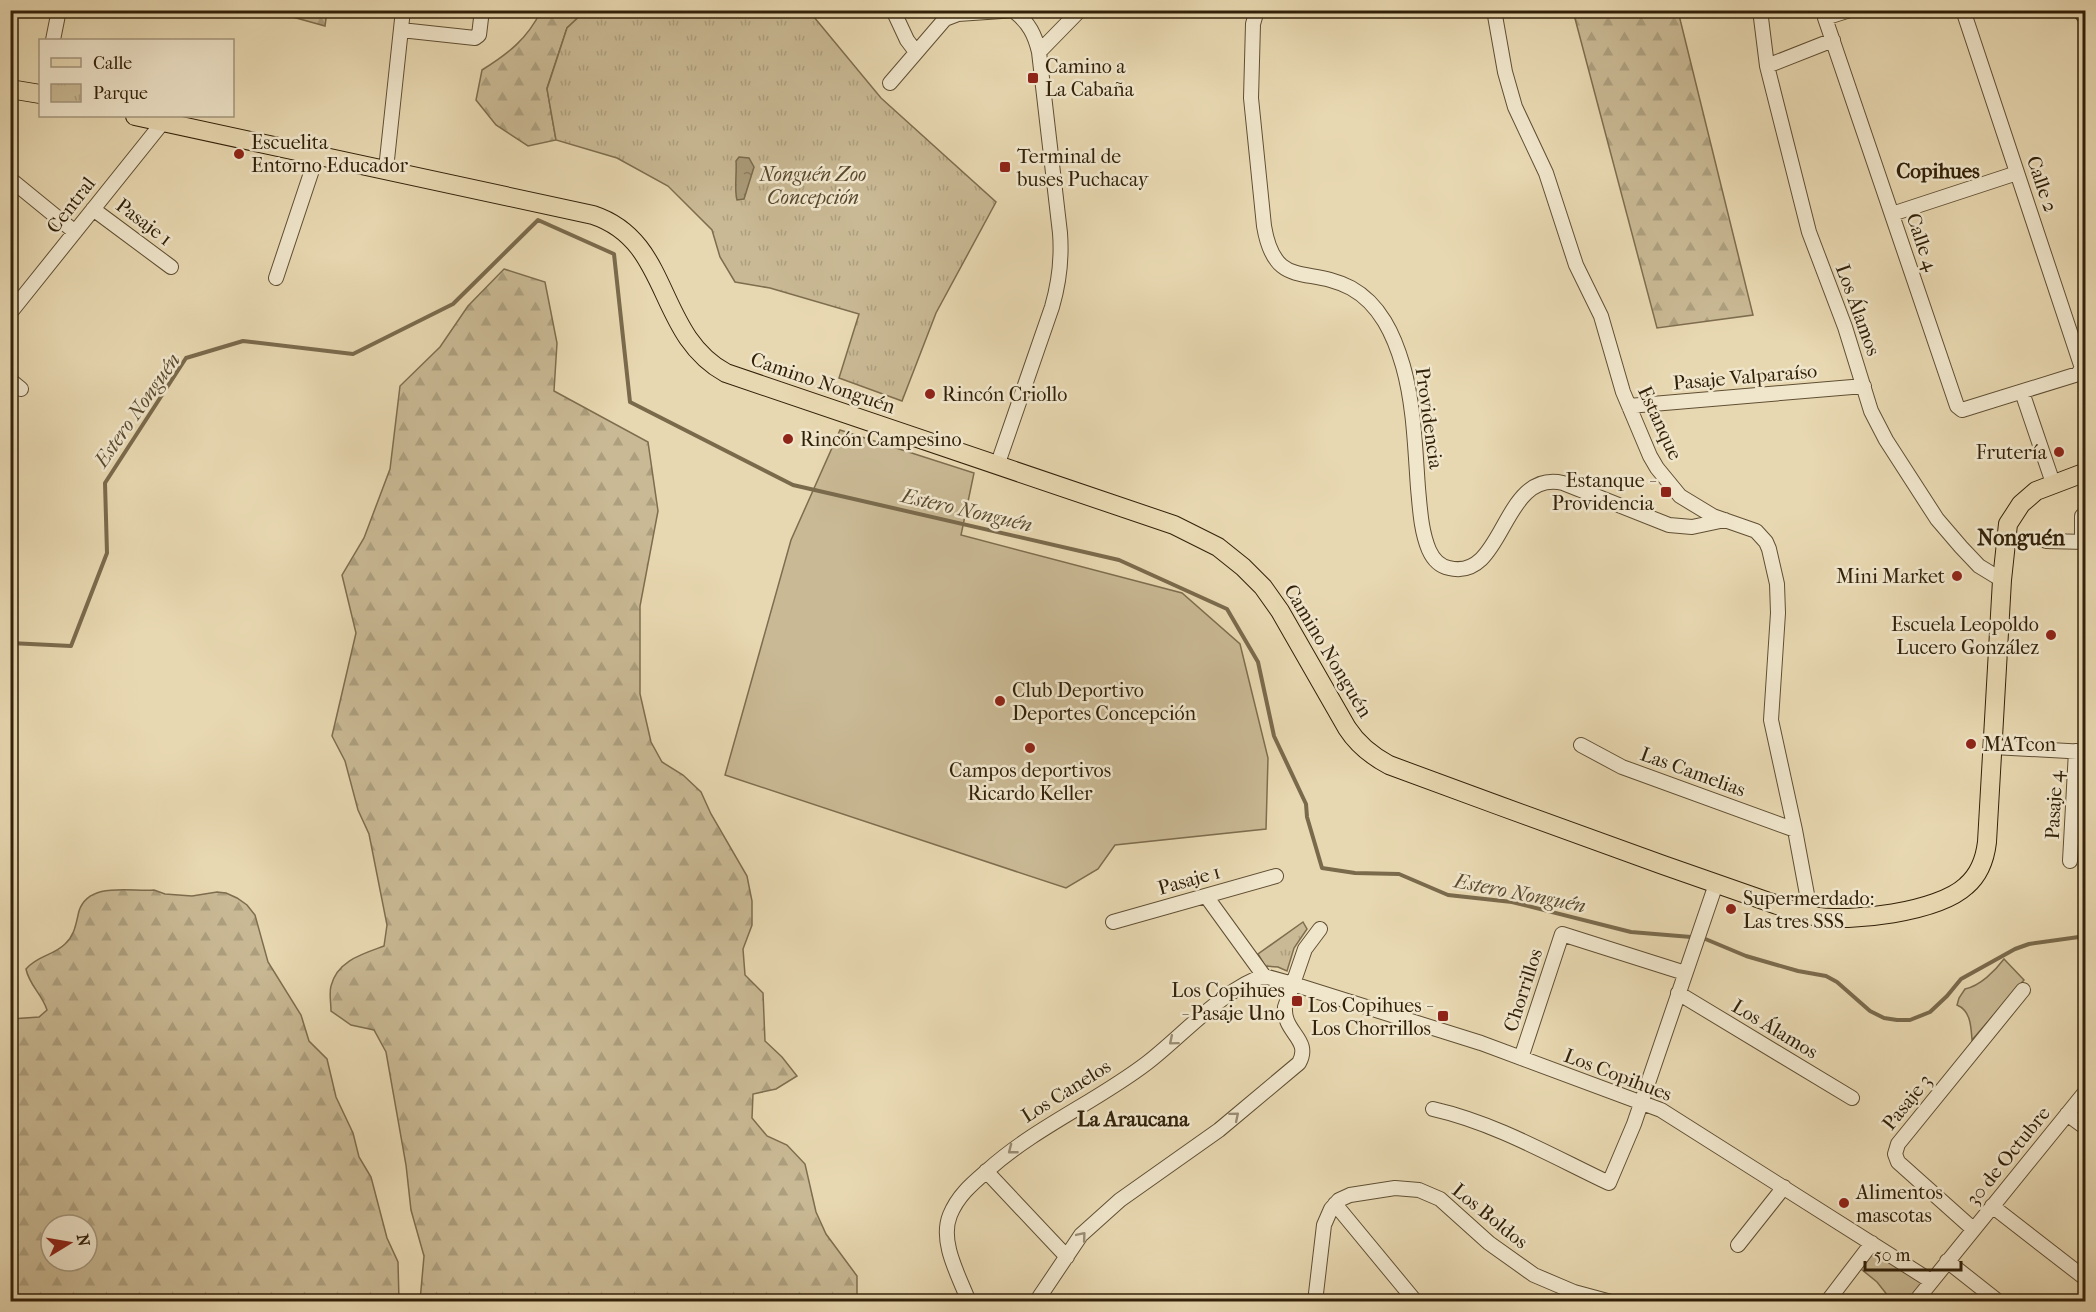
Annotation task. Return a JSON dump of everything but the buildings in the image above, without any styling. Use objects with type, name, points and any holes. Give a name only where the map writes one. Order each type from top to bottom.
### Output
[{"type":"main road","points":[[10,89],[39,94]]},
{"type":"main road","name":"Camino Nonguén","points":[[140,117],[593,215],[613,223],[642,248],[683,332],[696,351],[714,366],[738,378],[1173,525],[1203,538],[1233,558],[1253,576],[1272,599],[1353,736],[1378,759],[1401,770],[1811,916],[1848,918],[1894,912],[1943,900],[1968,885],[1981,866],[1986,850],[2006,530],[2010,518],[2028,497],[2053,483],[2085,472]]},
{"type":"street","points":[[53,39],[59,10]]},
{"type":"street","points":[[387,169],[403,10]]},
{"type":"street","points":[[401,30],[475,38],[479,35],[482,10]]},
{"type":"street","points":[[893,10],[907,40],[916,52]]},
{"type":"street","points":[[1039,52],[1080,10]]},
{"type":"street","name":"Providencia","points":[[1257,10],[1253,24],[1251,98],[1264,226],[1268,242],[1277,261],[1287,271],[1328,279],[1352,289],[1370,302],[1386,325],[1400,356],[1408,387],[1421,522],[1429,551],[1436,562],[1455,569],[1467,567],[1479,560],[1492,545],[1524,495],[1536,485],[1549,482],[1563,483],[1669,525],[1692,527],[1725,520]]},
{"type":"street","name":"Estanque","points":[[1494,10],[1507,81],[1515,107],[1546,173],[1576,265],[1601,316],[1629,406],[1650,456],[1672,488],[1702,510],[1756,531],[1770,549],[1777,584],[1778,613],[1771,720],[1796,830],[1811,916]]},
{"type":"street","name":"Los Álamos","points":[[1760,10],[1767,66],[1809,232],[1848,335],[1871,411],[1886,440],[1937,519],[1979,566],[2002,580]]},
{"type":"street","name":"Calle 4","points":[[1850,10],[1826,18],[1960,410],[2022,392]]},
{"type":"street","name":"Calle 2","points":[[1963,10],[2082,371],[2022,392]]},
{"type":"street","points":[[2079,10],[2085,19]]},
{"type":"street","points":[[890,83],[945,19],[958,14],[1016,11],[1028,24],[1039,52],[1060,233],[1060,272],[1052,308],[997,466]]},
{"type":"street","points":[[1767,66],[1833,40]]},
{"type":"street","name":"Central","points":[[10,313],[163,122]]},
{"type":"street","points":[[276,278],[316,155]]},
{"type":"street","points":[[1892,214],[2017,173]]},
{"type":"street","points":[[10,179],[75,232]]},
{"type":"street","name":"Pasaje 1","points":[[93,209],[171,267]]},
{"type":"street","name":"Pasaje Valparaíso","points":[[1629,406],[1864,386]]},
{"type":"street","points":[[2022,392],[2053,483]]},
{"type":"street","points":[[2046,541],[2084,542],[2082,516]]},
{"type":"street","name":"Las Camelias","points":[[1581,745],[1622,767],[1796,830]]},
{"type":"street","points":[[1993,747],[2081,752]]},
{"type":"street","name":"Pasaje 4","points":[[2070,861],[2081,752]]},
{"type":"street","name":"Pasaje 1","points":[[1113,922],[1276,876]]},
{"type":"street","points":[[1433,1109],[1480,1123],[1609,1183],[1626,1145],[1716,884]]},
{"type":"street","points":[[1206,896],[1264,976],[1293,984]]},
{"type":"street","points":[[1036,1302],[1082,1235],[1120,1200],[1219,1130],[1299,1063],[1304,1054],[1302,1046],[1284,1016],[1305,949],[1320,929]]},
{"type":"street","name":"Chorrillos","points":[[1521,1058],[1562,934],[1685,973]]},
{"type":"street","name":"Los Canelos","points":[[969,1302],[947,1240],[946,1228],[959,1197],[986,1171],[1024,1141],[1146,1064],[1226,997],[1264,976]]},
{"type":"street","name":"Los Copihues","points":[[1293,984],[1481,1043],[1641,1102],[1674,1117],[1931,1281]]},
{"type":"street","name":"Pasaje 3","points":[[1973,1229],[1898,1162],[1895,1151],[1898,1144],[2023,990]]},
{"type":"street","name":"Los Álamos","points":[[1678,993],[1852,1098]]},
{"type":"street","name":"30 de Octubre","points":[[1915,1302],[2085,1091]]},
{"type":"street","points":[[2067,1114],[2085,1128]]},
{"type":"street","points":[[986,1171],[1067,1257]]},
{"type":"street","points":[[1738,1245],[1784,1187]]},
{"type":"street","name":"Los Boldos","points":[[1335,1204],[1344,1197],[1377,1189],[1407,1188],[1426,1192],[1440,1199],[1489,1243],[1534,1275],[1574,1292],[1611,1302]]},
{"type":"street","points":[[1316,1302],[1324,1225],[1335,1204],[1416,1302]]},
{"type":"street","points":[[1992,1206],[2085,1279]]},
{"type":"street","points":[[1827,1302],[1872,1244]]},
{"type":"street","points":[[1947,1261],[1999,1302]]},
{"type":"green space","points":[[271,11],[327,11],[325,26]]},
{"type":"green space","points":[[541,11],[585,11],[567,28],[547,88],[556,140],[528,146],[496,125],[476,100],[482,70],[516,45],[530,30]]},
{"type":"green space","name":"Nonguén Zoo Concepción","points":[[585,11],[809,11],[881,98],[996,202],[936,313],[902,401],[839,378],[859,314],[770,288],[735,282],[720,257],[712,230],[668,186],[617,158],[556,140],[547,89],[567,28]]},
{"type":"green space","points":[[1573,11],[1678,11],[1753,315],[1657,328]]},
{"type":"green space","points":[[504,269],[545,282],[557,343],[554,391],[648,442],[658,511],[640,606],[640,694],[651,742],[662,762],[683,775],[701,792],[747,876],[752,901],[752,925],[743,949],[745,975],[763,993],[765,1041],[797,1076],[776,1089],[753,1094],[752,1118],[767,1136],[787,1145],[805,1164],[816,1212],[826,1234],[857,1276],[857,1301],[420,1301],[424,1256],[411,1210],[406,1165],[386,1052],[374,1030],[351,1025],[331,1011],[330,989],[334,977],[345,964],[384,946],[387,925],[369,834],[358,810],[345,761],[332,736],[356,633],[342,575],[364,538],[390,469],[400,386],[440,347],[468,306]]},
{"type":"green space","name":"Club Deportivo Deportes Concepción","points":[[840,430],[974,473],[961,535],[1182,593],[1240,644],[1268,758],[1266,829],[1115,845],[1098,869],[1066,888],[725,775],[791,540]]},
{"type":"green space","points":[[154,890],[165,894],[192,896],[226,893],[247,905],[255,915],[268,962],[301,1015],[309,1041],[327,1059],[336,1097],[353,1133],[359,1157],[371,1177],[387,1238],[398,1262],[399,1301],[11,1301],[11,1019],[39,1017],[47,1010],[26,969],[35,961],[56,951],[71,937],[84,902],[92,895],[101,892]]},
{"type":"green space","points":[[1303,922],[1307,929],[1294,948],[1287,971],[1278,967],[1265,966],[1258,954]]},
{"type":"green space","points":[[2004,959],[2024,980],[1972,1040],[1968,1015],[1957,1005],[1959,998],[1965,989],[1987,977]]},
{"type":"green space","points":[[1873,1248],[1928,1281],[1909,1301],[1892,1301],[1877,1282],[1861,1269]]},
{"type":"water","points":[[739,157],[749,158],[754,167],[744,199],[737,200],[736,161]]},
{"type":"waterway","name":"Estero Nonguén","points":[[10,643],[71,646],[107,553],[105,483],[186,358],[243,341],[353,354],[453,304],[538,220],[614,254],[630,402],[793,485],[1119,560],[1227,609],[1258,662],[1274,736],[1306,804],[1307,817],[1322,868],[1355,873],[1399,874],[1448,895],[1512,902],[1631,932],[1703,938],[1746,956],[1798,971],[1826,976],[1837,982],[1870,1011],[1884,1018],[1897,1020],[1910,1020],[1930,1012],[1961,979],[2015,949],[2029,944],[2086,936]]},
{"type":"place","name":"Camino a La Cabaña","points":[[1033,78]]},
{"type":"place","name":"Escuelita Entorno Educador","points":[[239,154]]},
{"type":"place","name":"Terminal de buses Puchacay","points":[[1005,167]]},
{"type":"place","name":"Rincón Criollo","points":[[930,394]]},
{"type":"place","name":"Rincón Campesino","points":[[788,439]]},
{"type":"place","name":"Frutería","points":[[2059,452]]},
{"type":"place","name":"Estanque - Providencia","points":[[1666,492]]},
{"type":"place","name":"Mini Market","points":[[1957,576]]},
{"type":"place","name":"Escuela Leopoldo Lucero González","points":[[2051,635]]},
{"type":"place","name":"Club Deportivo Deportes Concepción","points":[[1000,701]]},
{"type":"place","name":"MATcon","points":[[1971,744]]},
{"type":"place","name":"Campos deportivos Ricardo Keller","points":[[1030,748]]},
{"type":"place","name":"Supermerdado: Las tres SSS","points":[[1731,909]]},
{"type":"place","name":"Los Copihues - Pasaje Uno","points":[[1297,1001]]},
{"type":"place","name":"Los Copihues - Los Chorrillos","points":[[1443,1016]]},
{"type":"place","name":"Alimentos mascotas","points":[[1844,1203]]},
{"type":"district","name":"Copihues","points":[[1938,171]]},
{"type":"district","name":"Nonguén","points":[[2021,538]]},
{"type":"district","name":"La Araucana","points":[[1133,1119]]}]
